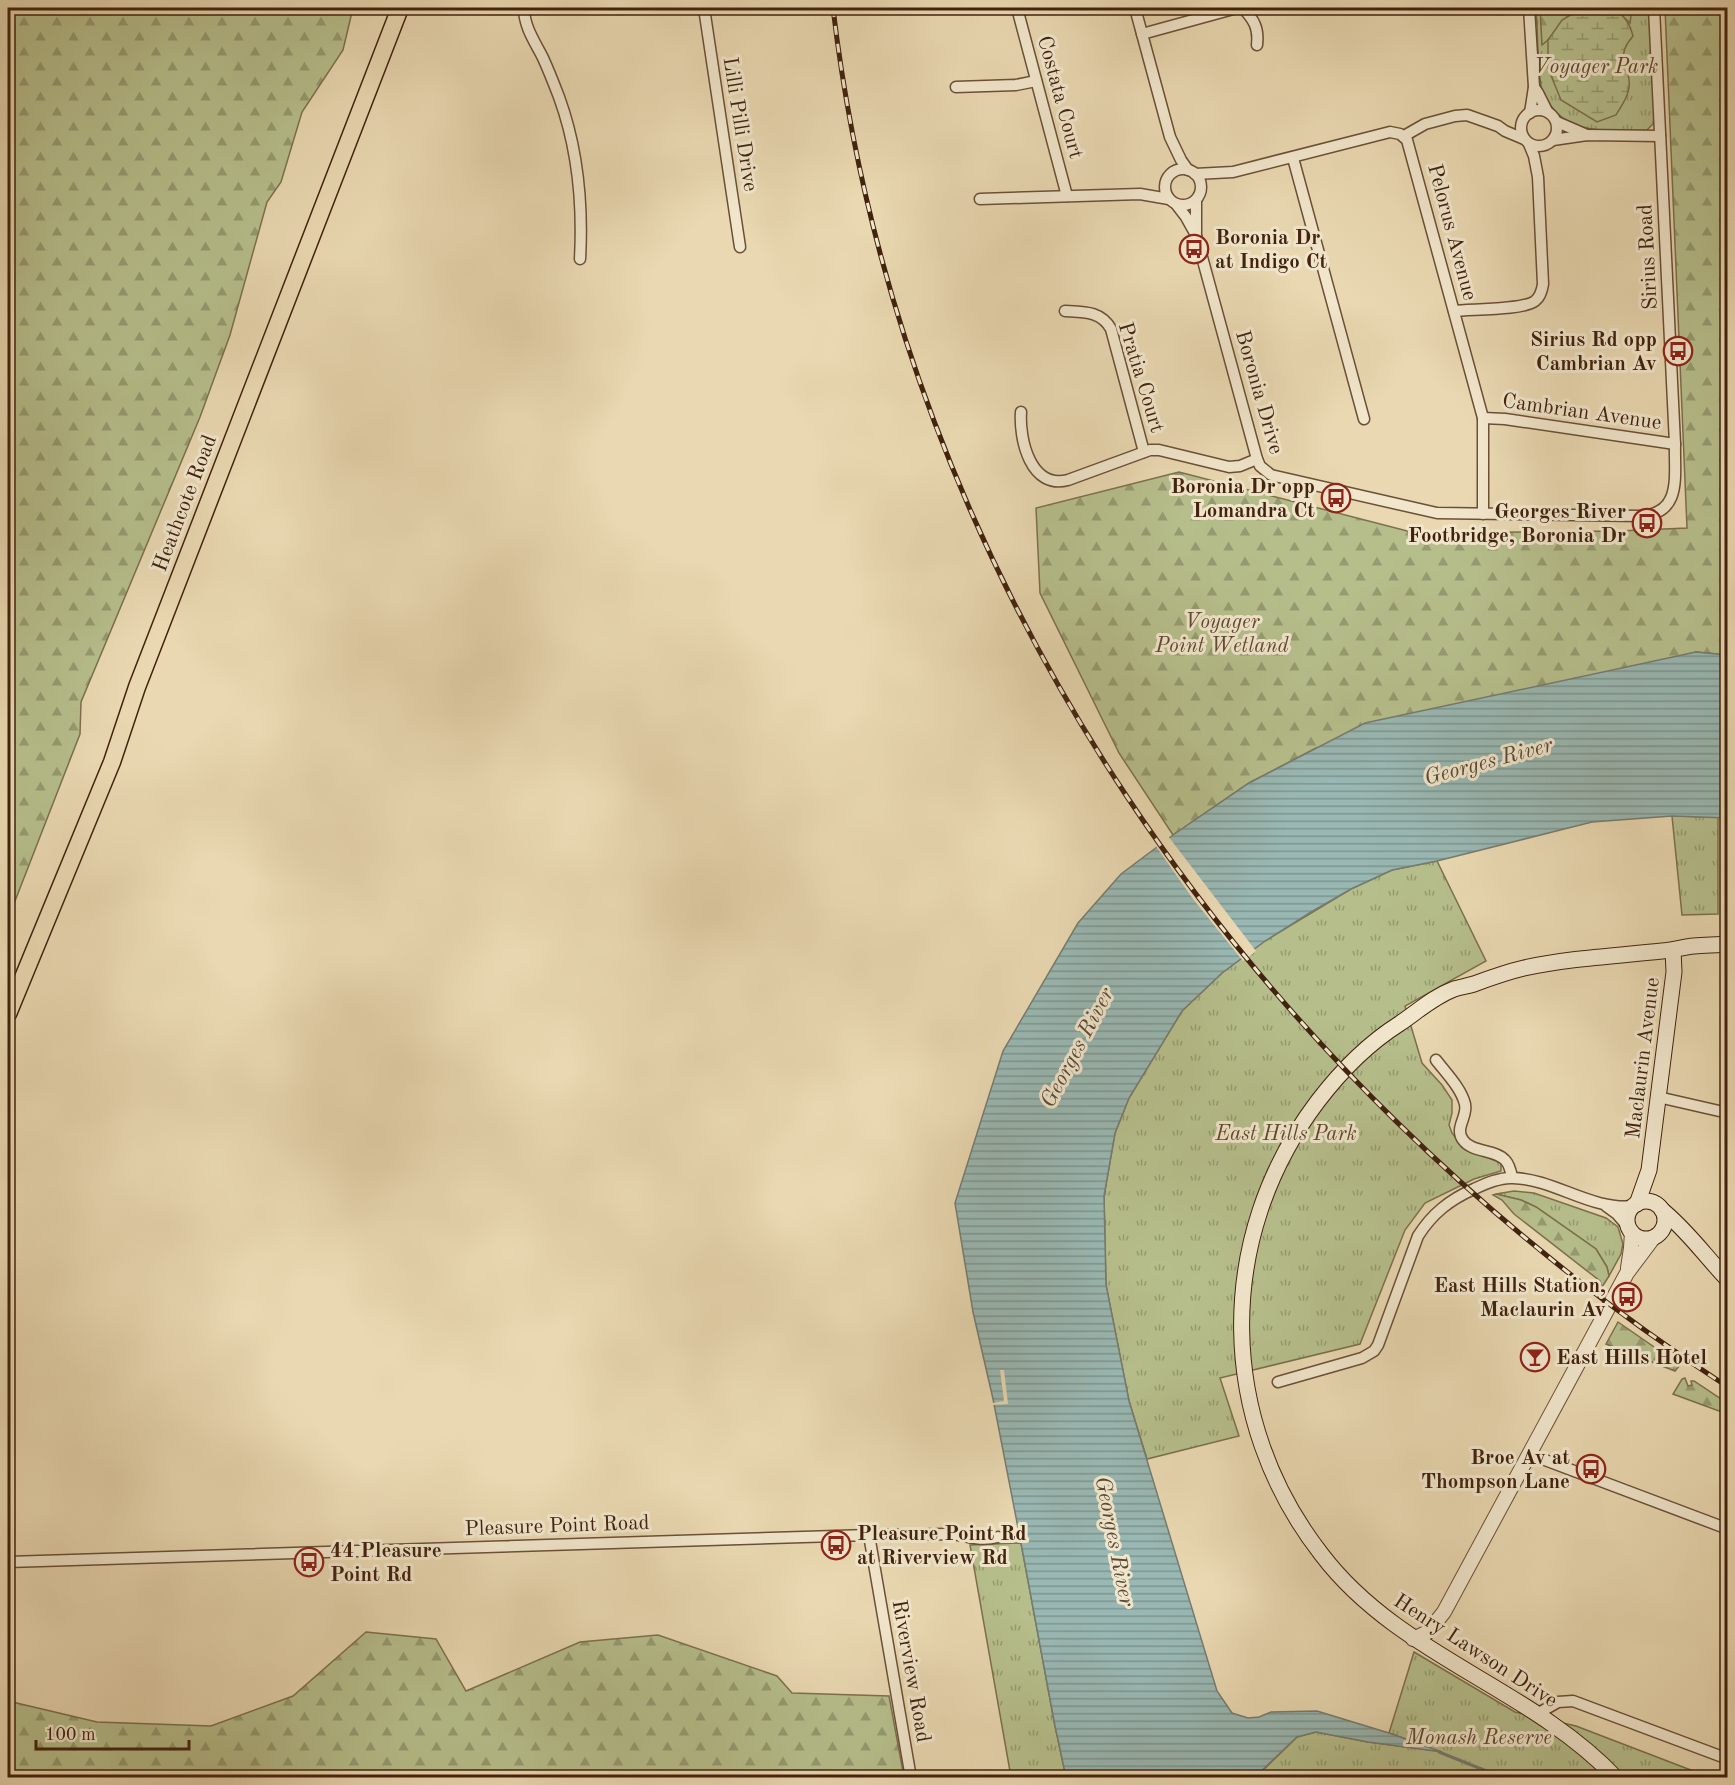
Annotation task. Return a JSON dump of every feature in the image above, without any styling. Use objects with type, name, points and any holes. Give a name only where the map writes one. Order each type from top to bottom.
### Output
[{"type":"main road","name":"Heathcote Road","points":[[8,1014],[112,762],[137,687],[400,8]]},
{"type":"main road","name":"Henry Lawson Drive","points":[[1616,1778],[1581,1745],[1537,1714],[1413,1639],[1372,1608],[1337,1574],[1310,1540],[1282,1495],[1252,1415],[1244,1376],[1240,1328],[1244,1282],[1253,1234],[1266,1194],[1289,1145],[1314,1106],[1351,1061],[1389,1030],[1431,1001],[1456,988],[1515,971],[1549,963],[1728,944]]},
{"type":"main road","name":"Maclaurin Avenue","points":[[1635,1205],[1649,1170],[1674,972],[1673,950]]},
{"type":"main road","name":"Maclaurin Avenue","points":[[1649,1170],[1660,1208]]},
{"type":"main road","points":[[1706,1257],[1678,1238],[1657,1235],[1645,1239],[1630,1230],[1628,1216],[1635,1205],[1648,1201],[1660,1208],[1685,1231],[1728,1280]]},
{"type":"main road","points":[[1657,1235],[1665,1222],[1660,1208]]},
{"type":"street","points":[[524,8],[528,29],[548,69],[563,107],[574,148],[581,201],[580,259]]},
{"type":"street","name":"Lilli Pilli Drive","points":[[704,8],[740,247]]},
{"type":"street","name":"Costata Court","points":[[1017,8],[1067,196]]},
{"type":"street","points":[[1135,8],[1170,137],[1181,160],[1199,181],[1198,196]]},
{"type":"street","points":[[1142,34],[1237,8]]},
{"type":"street","points":[[1243,8],[1255,23],[1258,36],[1257,45]]},
{"type":"street","points":[[1454,311],[1529,305],[1539,296],[1543,284],[1538,177],[1534,156],[1521,130],[1534,87],[1529,8]]},
{"type":"street","name":"Sirius Road","points":[[1654,8],[1675,444],[1674,489],[1669,503]]},
{"type":"street","points":[[956,87],[1016,85],[1036,81]]},
{"type":"street","points":[[1534,87],[1547,111],[1557,122],[1558,130],[1542,157],[1538,177]]},
{"type":"street","points":[[1498,126],[1526,117],[1537,110],[1547,111]]},
{"type":"street","points":[[1140,194],[1188,205],[1215,180],[1233,172],[1390,132],[1404,136],[1425,124],[1461,115],[1473,116],[1498,126],[1536,146],[1587,135],[1660,136]]},
{"type":"street","points":[[1557,122],[1587,135]]},
{"type":"street","name":"Pelorus Avenue","points":[[1404,136],[1412,153],[1483,418],[1483,514]]},
{"type":"street","points":[[1170,137],[1171,161],[1165,190],[1173,202]]},
{"type":"street","points":[[1293,158],[1364,419]]},
{"type":"street","points":[[980,199],[1140,194],[1154,190],[1177,170],[1233,172]]},
{"type":"street","name":"Boronia Drive","points":[[1196,235],[1198,196]]},
{"type":"street","name":"Boronia Drive","points":[[1173,202],[1186,217],[1196,235],[1257,459],[1265,471],[1278,478],[1431,513],[1648,516],[1660,512],[1669,503]]},
{"type":"street","name":"Pratia Court","points":[[1065,311],[1097,314],[1111,329],[1144,452]]},
{"type":"street","points":[[1021,412],[1022,435],[1031,462],[1038,474],[1050,481],[1068,480],[1144,452],[1159,450],[1235,467],[1257,459]]},
{"type":"street","name":"Cambrian Avenue","points":[[1483,418],[1505,419],[1675,444]]},
{"type":"street","points":[[1436,1060],[1463,1099],[1465,1110],[1459,1131],[1464,1142],[1504,1159],[1512,1177]]},
{"type":"street","points":[[1658,1097],[1728,1113]]},
{"type":"street","points":[[1278,1382],[1362,1358],[1374,1351],[1415,1244],[1426,1225],[1452,1200],[1485,1184],[1512,1177],[1546,1185],[1606,1206],[1617,1214],[1630,1230],[1631,1248],[1627,1273]]},
{"type":"street","points":[[1606,1206],[1635,1205]]},
{"type":"street","points":[[1413,1639],[1428,1632],[1444,1612],[1627,1273],[1657,1235]]},
{"type":"street","points":[[1529,1454],[1728,1529]]},
{"type":"street","name":"Pleasure Point Road","points":[[8,1562],[868,1535],[957,1534],[975,1540],[998,1537]]},
{"type":"street","name":"Riverview Road","points":[[868,1535],[911,1778]]},
{"type":"street","points":[[1436,1653],[1436,1638],[1444,1612]]},
{"type":"street","points":[[1537,1714],[1558,1702],[1573,1701],[1728,1759]]},
{"type":"green space","points":[[8,8],[353,8],[343,50],[302,112],[281,182],[267,202],[230,335],[200,417],[81,702],[80,734],[8,919]]},
{"type":"green space","name":"Voyager Park","points":[[1536,8],[1650,8],[1655,112],[1653,124],[1647,130],[1591,129],[1565,120],[1555,111],[1541,86]]},
{"type":"green space","points":[[1540,8],[1587,8],[1570,14],[1542,45]]},
{"type":"green space","points":[[1587,8],[1611,10],[1622,15],[1633,36],[1624,53],[1629,85],[1626,99],[1616,115],[1597,122],[1561,100],[1548,68],[1548,40],[1562,20]]},
{"type":"green space","points":[[1605,8],[1632,8],[1630,23],[1619,13]]},
{"type":"green space","name":"Voyager Point Wetland","points":[[1665,8],[1727,8],[1727,655],[1696,652],[1316,748],[1249,783],[1173,835],[1119,753],[1040,593],[1036,508],[1179,472],[1415,533],[1687,528]]},
{"type":"green space","points":[[1672,816],[1718,817],[1718,914],[1682,915]]},
{"type":"green space","name":"East Hills Park","points":[[1437,861],[1486,961],[1405,1006],[1422,1063],[1452,1100],[1449,1125],[1452,1133],[1462,1147],[1501,1163],[1501,1171],[1474,1179],[1425,1203],[1405,1230],[1360,1344],[1220,1378],[1239,1436],[1147,1459],[1129,1401],[1106,1285],[1104,1196],[1115,1133],[1129,1098],[1182,1011],[1222,973],[1265,941],[1351,889],[1392,870]]},
{"type":"green space","points":[[1514,1191],[1534,1193],[1606,1218],[1618,1227],[1623,1244],[1621,1254],[1609,1276],[1607,1267],[1596,1249],[1536,1207],[1521,1200],[1496,1194]]},
{"type":"green space","points":[[1493,1195],[1521,1200],[1536,1207],[1596,1249],[1607,1267],[1609,1276],[1602,1287],[1600,1281],[1514,1214],[1502,1200]]},
{"type":"green space","points":[[1618,1322],[1680,1365],[1675,1371],[1606,1344]]},
{"type":"green space","points":[[1685,1378],[1688,1386],[1692,1385],[1691,1381],[1694,1381],[1727,1403],[1727,1414],[1673,1394]]},
{"type":"green space","points":[[1021,1543],[1066,1777],[1011,1777],[970,1545]]},
{"type":"green space","points":[[366,1632],[436,1639],[466,1691],[580,1642],[658,1635],[777,1676],[792,1693],[889,1696],[904,1777],[8,1777],[8,1701],[97,1722],[211,1726],[293,1696]]},
{"type":"green space","name":"Monash Reserve","points":[[1414,1652],[1515,1712],[1576,1726],[1709,1777],[1255,1778],[1297,1737],[1316,1732],[1368,1742],[1438,1751],[1389,1733]]},
{"type":"water","name":"Georges River","points":[[1696,652],[1727,655],[1727,818],[1672,816],[1592,822],[1392,870],[1351,889],[1265,941],[1222,973],[1182,1011],[1129,1098],[1115,1133],[1104,1196],[1106,1285],[1129,1401],[1217,1691],[1232,1713],[1248,1718],[1259,1717],[1271,1712],[1317,1711],[1442,1752],[1316,1732],[1297,1737],[1255,1777],[1066,1777],[993,1399],[973,1312],[955,1203],[1003,1051],[1078,923],[1121,874],[1249,783],[1365,723]]},
{"type":"pier","points":[[1168,836],[1256,951],[1243,961],[1193,899],[1155,845]]},
{"type":"pier","points":[[1000,1370],[1004,1370],[1008,1404],[993,1405],[993,1403],[1004,1401]]},
{"type":"waterway","points":[[1439,1752],[1504,1778]]},
{"type":"railway","points":[[833,8],[871,219],[934,421],[1020,614],[1126,796],[1252,965],[1396,1121],[1555,1262],[1728,1387]]},
{"type":"place","name":"Boronia Dr at Indigo Ct","points":[[1194,249]]},
{"type":"place","name":"Sirius Rd opp Cambrian Av","points":[[1678,351]]},
{"type":"place","name":"Boronia Dr opp Lomandra Ct","points":[[1336,498]]},
{"type":"place","name":"Georges River Footbridge, Boronia Dr","points":[[1647,523]]},
{"type":"place","name":"East Hills Station, Maclaurin Av","points":[[1627,1297]]},
{"type":"place","name":"East Hills Hotel","points":[[1535,1357]]},
{"type":"place","name":"Broe Av at Thompson Lane","points":[[1591,1469]]},
{"type":"place","name":"Pleasure Point Rd at Riverview Rd","points":[[836,1545]]},
{"type":"place","name":"44 Pleasure Point Rd","points":[[309,1562]]}]
